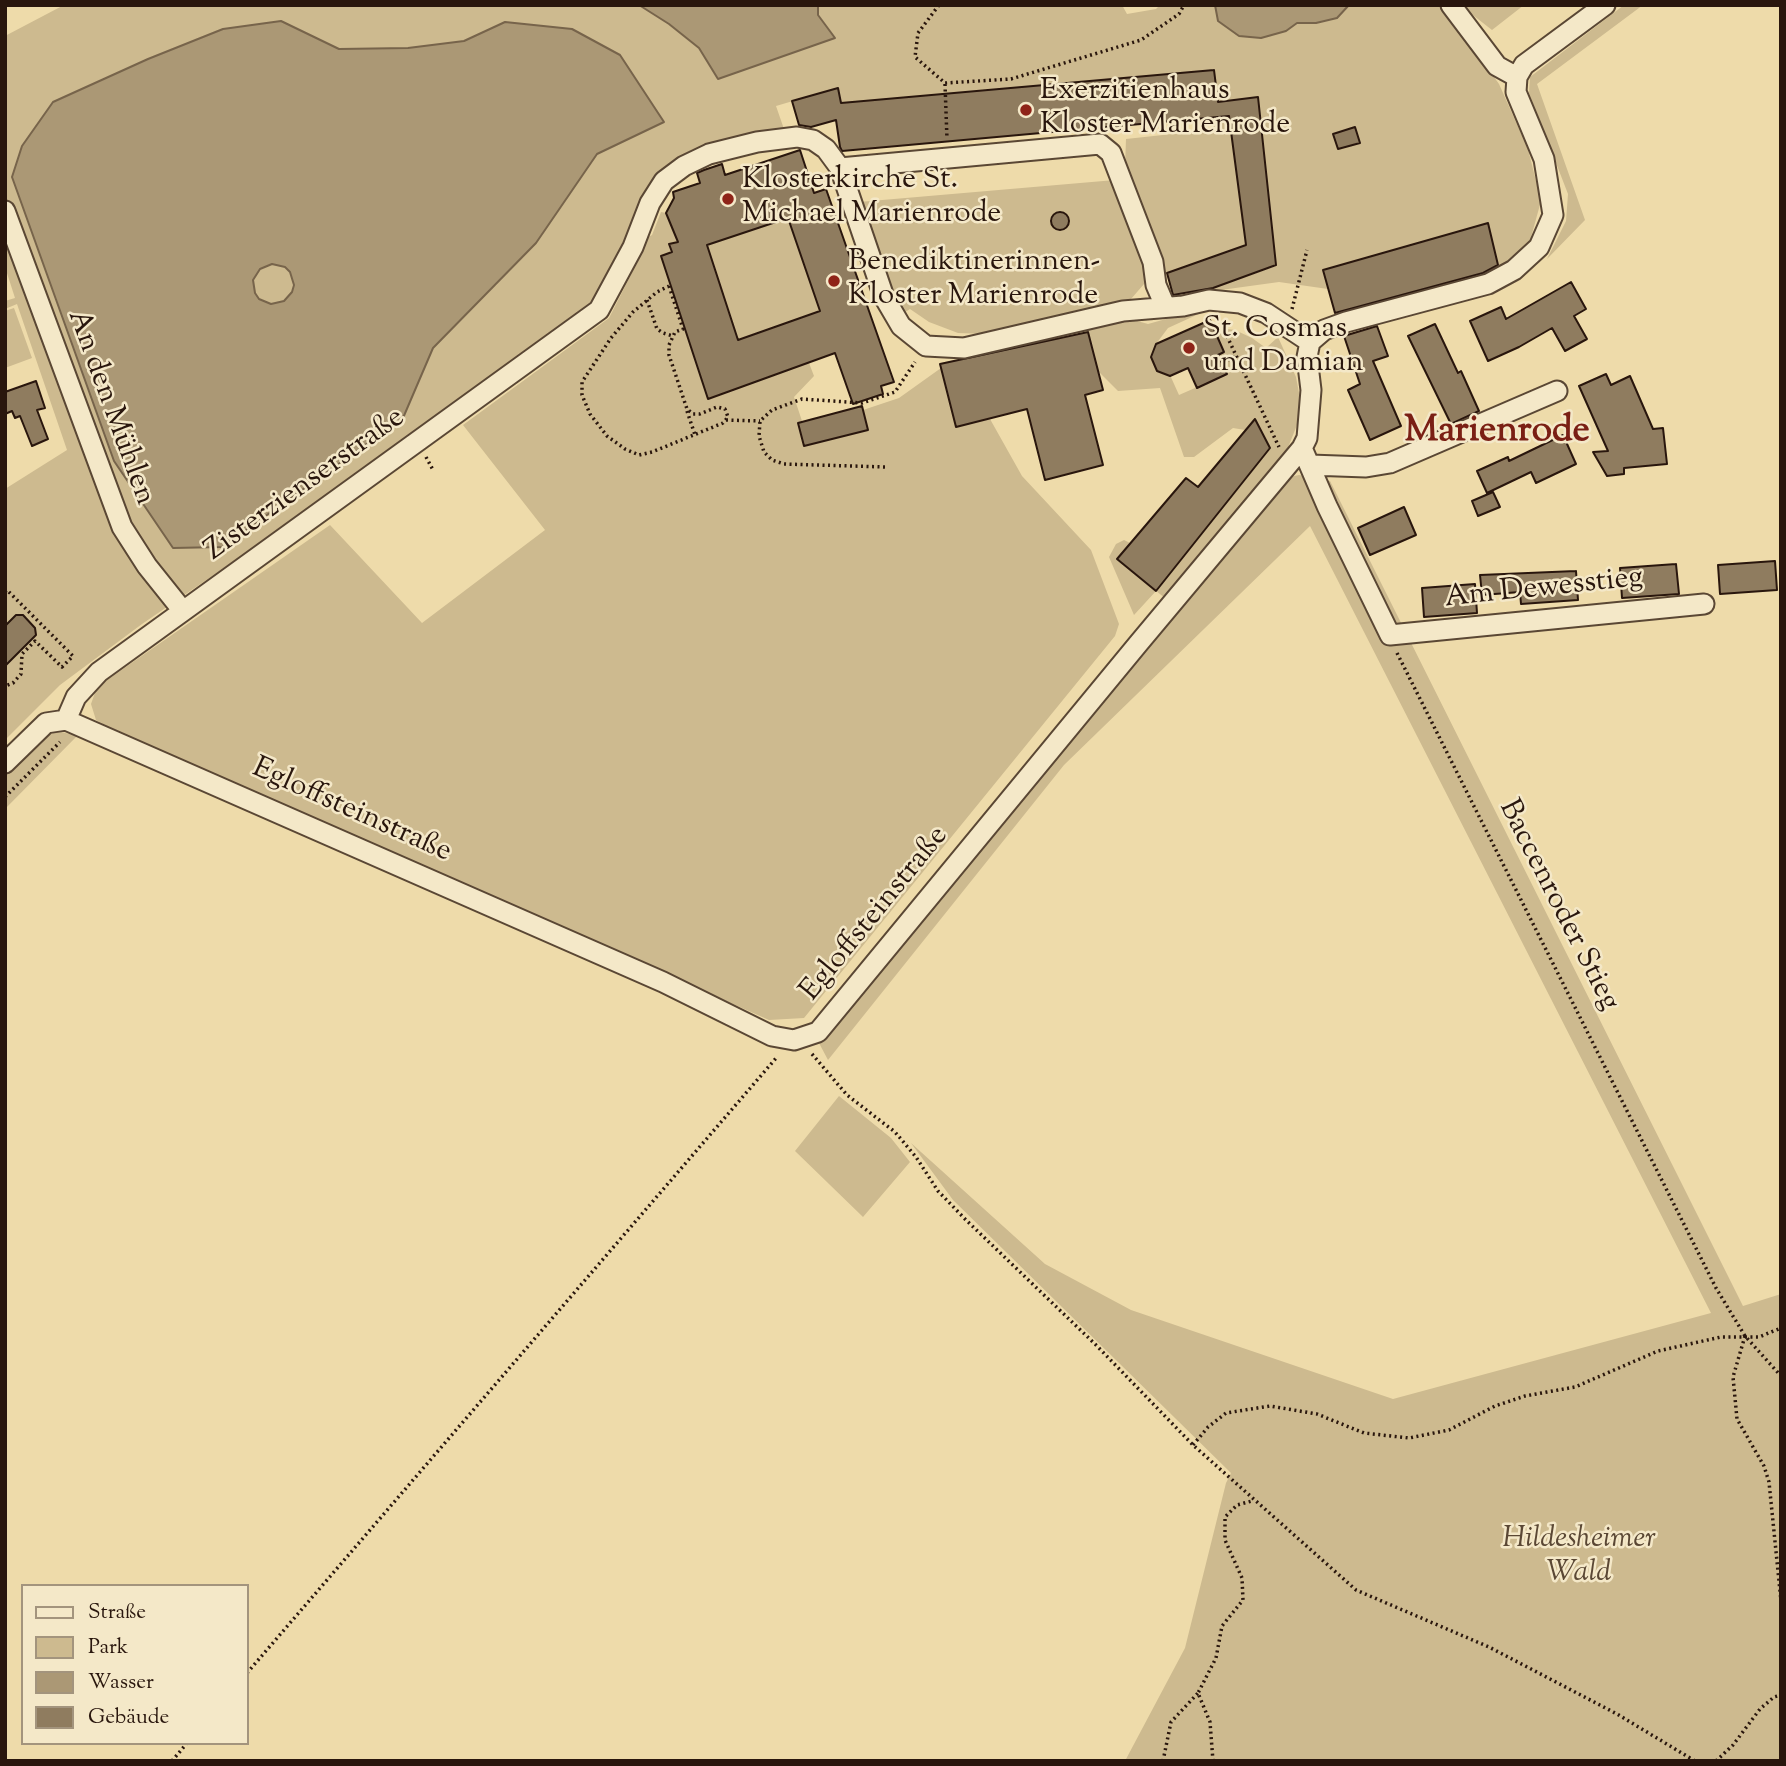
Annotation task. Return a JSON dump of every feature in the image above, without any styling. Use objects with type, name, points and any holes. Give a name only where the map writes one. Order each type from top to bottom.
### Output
[{"type":"street","points":[[1451,5],[1497,66],[1517,77]]},
{"type":"street","points":[[1390,635],[1306,457],[1311,390],[1307,357],[1310,342],[1324,330],[1346,322],[1488,284],[1514,270],[1539,247],[1553,215],[1544,159],[1516,92],[1517,77],[1524,65],[1605,5]]},
{"type":"street","name":"Zisterzienserstraße","points":[[66,720],[76,697],[99,672],[600,310],[633,247],[650,203],[664,181],[684,166],[709,155],[757,142],[797,136],[813,140],[826,149],[840,168]]},
{"type":"street","points":[[1165,306],[1156,285],[1153,262],[1111,153],[1100,144],[840,168],[884,297],[901,326],[926,346],[964,348],[1123,311],[1183,306],[1209,300],[1240,303],[1266,313],[1310,342]]},
{"type":"street","name":"An den Mühlen","points":[[5,211],[122,527],[147,566],[183,611]]},
{"type":"street","points":[[1306,457],[1366,467],[1390,463],[1556,391]]},
{"type":"street","name":"Egloffsteinstraße","points":[[66,720],[651,976],[772,1036],[793,1040],[818,1032],[1287,465],[1306,457]]},
{"type":"street","name":"Am Dewesstieg","points":[[1390,635],[1704,604]]},
{"type":"street","points":[[5,763],[46,723],[66,720]]},
{"type":"path","points":[[939,5],[918,33],[915,57],[945,83],[1011,79],[1141,40],[1179,15],[1184,5]]},
{"type":"path","points":[[945,83],[948,159]]},
{"type":"path","points":[[1287,328],[1307,250]]},
{"type":"path","points":[[695,435],[669,355],[669,345],[675,332],[683,329],[669,286],[647,300],[611,338],[582,383],[582,395],[590,414],[607,436],[639,455],[695,435],[726,420],[760,421]]},
{"type":"path","points":[[647,300],[657,329],[673,336]]},
{"type":"path","points":[[1240,303],[1225,318],[1225,331],[1287,465]]},
{"type":"path","points":[[885,467],[784,464],[772,460],[764,452],[759,436],[760,421],[772,410],[802,399],[862,403],[895,392],[926,346]]},
{"type":"path","points":[[1228,360],[1236,356]]},
{"type":"path","points":[[687,409],[693,414],[700,414],[717,407],[724,409],[728,417],[726,420]]},
{"type":"path","points":[[5,592],[7,590],[73,656],[61,667],[35,641],[22,654],[21,674],[13,683],[5,686]]},
{"type":"path","name":"Baccenroder Stieg","points":[[1390,635],[1402,665],[1709,1275],[1745,1336],[1781,1376]]},
{"type":"path","points":[[5,797],[63,739],[66,720]]},
{"type":"path","points":[[248,1672],[793,1040],[807,1049],[847,1095],[895,1132],[916,1157],[938,1191],[957,1211],[1096,1345],[1194,1445],[1356,1590],[1489,1647],[1617,1714],[1695,1761]]},
{"type":"path","points":[[1194,1445],[1208,1427],[1226,1413],[1270,1406],[1317,1414],[1364,1433],[1409,1438],[1422,1436],[1449,1430],[1495,1406],[1525,1396],[1575,1387],[1658,1351],[1698,1340],[1759,1337],[1781,1328]]},
{"type":"path","points":[[1745,1336],[1733,1377],[1737,1419],[1764,1466],[1769,1482],[1781,1601]]},
{"type":"path","points":[[1163,1761],[1163,1749],[1171,1722],[1198,1693],[1216,1658],[1222,1626],[1243,1600],[1242,1578],[1225,1540],[1225,1517],[1237,1505],[1253,1500]]},
{"type":"path","points":[[1198,1693],[1210,1722],[1213,1761]]},
{"type":"path","points":[[1716,1761],[1733,1745],[1760,1709],[1774,1697],[1781,1695]]},
{"type":"path","points":[[172,1761],[185,1745]]},
{"type":"green space","points":[[64,5],[639,5],[699,48],[718,79],[835,38],[818,14],[818,5],[1122,5],[1127,14],[1156,9],[1160,5],[1215,5],[1219,21],[1239,36],[1261,38],[1286,31],[1297,22],[1316,23],[1337,18],[1349,5],[1443,5],[1499,84],[1528,149],[1541,201],[1530,241],[1500,270],[1487,223],[1323,270],[1328,289],[1279,282],[1199,293],[1276,266],[1258,97],[1227,101],[1246,245],[1163,274],[1174,302],[1165,296],[1125,167],[1126,139],[1209,130],[1218,117],[1213,70],[841,103],[837,88],[776,106],[785,132],[682,158],[591,303],[364,472],[142,624],[60,685],[5,740],[5,489],[67,450],[17,304],[5,309],[5,301],[15,298],[5,267],[5,36]],"holes":[[[281,21],[339,49],[408,48],[464,41],[506,22],[663,122],[597,154],[536,243],[433,348],[403,418],[22,146],[53,102],[223,29]]]},
{"type":"green space","points":[[1460,5],[1524,5],[1492,30]]},
{"type":"green space","points":[[1624,5],[1643,5],[1537,84],[1585,220],[1547,259],[1566,221],[1568,194],[1529,93],[1530,77]]},
{"type":"green space","points":[[1115,180],[1148,269],[1144,284],[1131,299],[1103,312],[986,334],[958,333],[929,322],[910,309],[899,316],[859,202]]},
{"type":"green space","points":[[661,212],[666,213],[687,239],[670,244],[672,252],[662,256],[708,398],[809,363],[814,376],[794,397],[802,421],[798,423],[804,446],[868,430],[863,410],[899,398],[941,368],[956,427],[990,419],[1022,476],[1091,550],[1119,624],[1115,636],[804,1018],[769,1020],[108,727],[96,720],[91,704],[97,687],[330,525],[422,623],[545,530],[463,425],[609,318],[641,255],[641,245],[644,239],[652,235]]},
{"type":"green space","points":[[788,218],[820,311],[738,340],[707,245]]},
{"type":"green space","points":[[273,264],[281,265],[287,270],[292,276],[292,292],[287,298],[281,303],[273,304],[265,303],[259,298],[254,292],[253,284],[254,276],[259,270],[265,265]]},
{"type":"green space","points":[[14,308],[32,358],[5,368],[5,311]]},
{"type":"green space","points":[[1202,309],[1203,312],[1168,328],[1156,344],[1179,395],[1227,374],[1218,355],[1224,351],[1213,327],[1235,330],[1266,348],[1278,337],[1296,377],[1300,398],[1297,425],[1287,450],[1165,598],[1156,591],[1134,615],[1109,557],[1116,544],[1124,540],[1130,543],[1156,590],[1270,448],[1255,419],[1245,430],[1233,428],[1194,457],[1184,457],[1160,388],[1118,391],[1098,371],[1087,327],[1130,319],[1148,324]]},
{"type":"green space","name":"Hildesheimer Wald","points":[[1299,475],[1330,481],[1743,1306],[1781,1294],[1781,1761],[1125,1761],[1185,1648],[1226,1483],[1231,1473],[953,1200],[911,1143],[1045,1264],[1131,1310],[1393,1399],[1711,1313],[1310,526],[1064,765],[828,1060],[819,1043],[1285,478]]},
{"type":"green space","points":[[58,731],[77,736],[5,809],[5,776],[43,737]]},
{"type":"green space","points":[[839,1096],[891,1138],[910,1162],[863,1217],[795,1151]]},
{"type":"water","points":[[639,5],[818,5],[818,15],[835,38],[718,79],[699,48]]},
{"type":"water","points":[[1215,5],[1349,5],[1337,18],[1316,23],[1297,23],[1286,31],[1261,38],[1239,36],[1218,21]]},
{"type":"water","points":[[281,21],[339,49],[408,48],[464,41],[505,22],[572,29],[620,55],[664,122],[597,154],[536,243],[433,348],[403,418],[222,547],[173,548],[114,461],[12,177],[22,146],[53,102],[223,29]],"holes":[[[272,264],[285,267],[290,272],[294,285],[292,292],[284,301],[271,304],[259,299],[253,280],[260,269]]]},
{"type":"building","name":"Exerzitienhaus Kloster Marienrode","points":[[1214,70],[1218,102],[1258,97],[1276,265],[1213,288],[1173,295],[1167,273],[1246,245],[1229,116],[842,151],[836,120],[811,127],[799,125],[792,101],[838,88],[841,103]]},
{"type":"building","points":[[1355,127],[1360,143],[1338,149],[1333,134]]},
{"type":"building","name":"Benediktinerinnen- Kloster Marienrode","points":[[800,150],[814,193],[826,189],[894,382],[881,386],[883,394],[853,404],[835,353],[708,399],[661,256],[672,252],[669,244],[678,242],[666,213],[674,198],[673,192],[700,183],[697,173],[722,164],[725,175]],"holes":[[[788,218],[820,311],[738,340],[707,245]]]},
{"type":"building","points":[[1056,212],[1064,212],[1069,221],[1067,228],[1056,230],[1051,225],[1051,217]]},
{"type":"building","points":[[1488,223],[1498,265],[1483,273],[1335,313],[1323,270]]},
{"type":"building","points":[[1571,282],[1586,309],[1574,316],[1587,339],[1565,351],[1552,328],[1488,361],[1470,321],[1501,307],[1506,319]]},
{"type":"building","name":"St. Cosmas und Damian","points":[[1210,320],[1224,352],[1218,355],[1227,374],[1197,388],[1188,368],[1170,376],[1157,371],[1151,357],[1156,344]]},
{"type":"building","points":[[1435,324],[1479,411],[1451,424],[1408,336]]},
{"type":"building","points":[[1377,326],[1388,356],[1373,361],[1401,426],[1370,440],[1348,390],[1360,384],[1344,336]]},
{"type":"building","points":[[1088,332],[1103,390],[1085,395],[1103,465],[1045,480],[1027,409],[956,427],[940,364]]},
{"type":"building","points":[[1606,374],[1611,385],[1630,376],[1653,429],[1663,428],[1667,464],[1624,468],[1624,474],[1607,476],[1593,452],[1608,451],[1579,386]]},
{"type":"building","points":[[36,381],[45,408],[37,410],[48,439],[32,446],[20,416],[15,418],[12,411],[5,414],[5,392]]},
{"type":"building","points":[[862,406],[868,430],[804,446],[798,423]]},
{"type":"building","points":[[1255,419],[1270,448],[1156,591],[1117,559],[1186,478],[1198,487]]},
{"type":"building","points":[[1563,435],[1576,464],[1536,483],[1531,472],[1487,493],[1477,471],[1508,457],[1509,461]]},
{"type":"building","points":[[1493,492],[1500,507],[1478,516],[1472,501]]},
{"type":"building","points":[[1404,507],[1416,535],[1370,555],[1358,528]]},
{"type":"building","points":[[1775,561],[1777,590],[1720,594],[1718,565]]},
{"type":"building","points":[[1676,564],[1679,594],[1622,598],[1620,568]]},
{"type":"building","points":[[1576,571],[1578,600],[1521,604],[1520,592],[1482,595],[1480,575]]},
{"type":"building","points":[[1475,584],[1477,613],[1424,617],[1422,588]]},
{"type":"building","points":[[16,615],[23,615],[35,628],[36,635],[5,666],[5,626]]},
{"type":"place","name":"Exerzitienhaus Kloster Marienrode","points":[[1026,110]]},
{"type":"place","name":"Klosterkirche St. Michael Marienrode","points":[[728,199]]},
{"type":"place","name":"Benediktinerinnen- Kloster Marienrode","points":[[834,281]]},
{"type":"place","name":"St. Cosmas und Damian","points":[[1189,348]]},
{"type":"district","name":"Marienrode","points":[[1497,434]]}]
